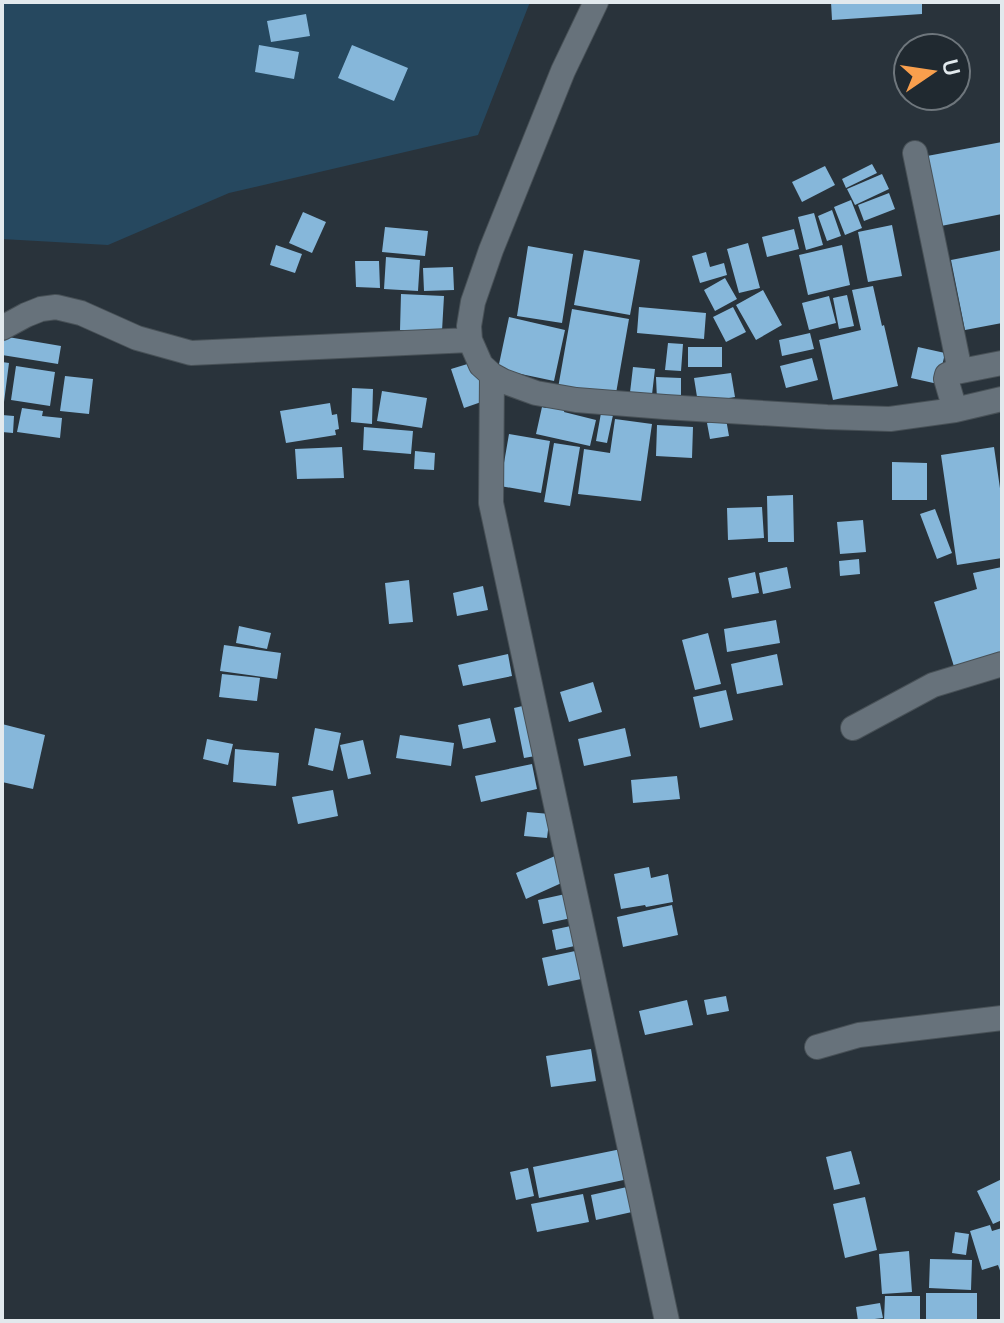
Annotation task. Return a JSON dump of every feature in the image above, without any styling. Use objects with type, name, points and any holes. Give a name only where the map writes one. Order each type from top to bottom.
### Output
[{"type":"street","points":[[596,2],[563,71],[473,302],[470,340],[481,365],[492,375],[536,393],[603,403],[890,419],[955,410],[1002,399]]},
{"type":"street","points":[[915,153],[960,371]]},
{"type":"street","points":[[2,328],[41,309],[56,307],[81,313],[137,338],[191,353],[470,340]]},
{"type":"street","points":[[955,410],[947,375],[1002,363]]},
{"type":"street","points":[[492,375],[491,503],[667,1321]]},
{"type":"street","points":[[853,728],[933,685],[1002,664]]},
{"type":"street","points":[[817,1047],[859,1035],[1002,1018]]},
{"type":"shaded area","points":[[2,2],[530,2],[478,135],[229,193],[108,245],[2,239]]},
{"type":"building","points":[[831,2],[922,2],[922,14],[832,20]]},
{"type":"building","points":[[306,14],[310,36],[271,42],[267,21]]},
{"type":"building","points":[[259,45],[299,52],[294,79],[255,72]]},
{"type":"building","points":[[352,45],[408,68],[394,101],[338,78]]},
{"type":"building","points":[[1002,142],[1002,214],[941,226],[927,156]]},
{"type":"building","points":[[872,164],[877,173],[846,188],[842,179]]},
{"type":"building","points":[[825,166],[835,185],[802,202],[792,182]]},
{"type":"building","points":[[882,174],[889,189],[855,205],[847,189]]},
{"type":"building","points":[[889,193],[895,209],[864,221],[858,205]]},
{"type":"building","points":[[851,200],[862,228],[845,235],[834,207]]},
{"type":"building","points":[[832,210],[841,236],[827,241],[818,216]]},
{"type":"building","points":[[303,212],[326,222],[312,253],[289,243]]},
{"type":"building","points":[[814,213],[823,245],[806,250],[798,217]]},
{"type":"building","points":[[892,225],[902,276],[868,282],[858,232]]},
{"type":"building","points":[[385,227],[428,231],[425,256],[382,252]]},
{"type":"building","points":[[794,229],[799,249],[767,257],[762,237]]},
{"type":"building","points":[[748,243],[760,288],[739,293],[727,249]]},
{"type":"building","points":[[276,245],[302,254],[295,273],[270,265]]},
{"type":"building","points":[[842,245],[850,285],[808,295],[799,255]]},
{"type":"building","points":[[528,246],[573,254],[562,323],[517,316]]},
{"type":"building","points":[[584,250],[640,260],[630,315],[574,305]]},
{"type":"building","points":[[1002,250],[1002,323],[965,330],[951,260]]},
{"type":"building","points":[[706,252],[710,267],[724,263],[727,275],[700,283],[692,256]]},
{"type":"building","points":[[386,257],[420,260],[418,291],[384,289]]},
{"type":"building","points":[[355,261],[379,261],[380,288],[356,287]]},
{"type":"building","points":[[453,267],[454,290],[424,291],[423,268]]},
{"type":"building","points":[[725,278],[737,299],[715,311],[704,290]]},
{"type":"building","points":[[873,286],[898,386],[833,400],[819,340],[861,330],[852,290]]},
{"type":"building","points":[[763,290],[782,325],[756,340],[736,305]]},
{"type":"building","points":[[401,294],[444,296],[442,331],[400,330]]},
{"type":"building","points":[[847,295],[854,326],[839,329],[833,298]]},
{"type":"building","points":[[829,296],[836,323],[809,330],[802,303]]},
{"type":"building","points":[[639,307],[706,313],[704,339],[637,333]]},
{"type":"building","points":[[733,307],[746,332],[726,342],[713,317]]},
{"type":"building","points":[[572,309],[629,319],[615,399],[558,388]]},
{"type":"building","points":[[509,317],[565,330],[554,381],[498,369]]},
{"type":"building","points":[[810,333],[814,349],[782,356],[779,340]]},
{"type":"building","points":[[2,336],[61,346],[58,364],[2,355]]},
{"type":"building","points":[[668,343],[683,344],[681,371],[665,370]]},
{"type":"building","points":[[688,347],[722,347],[722,367],[688,367]]},
{"type":"building","points":[[918,347],[945,353],[938,384],[911,378]]},
{"type":"building","points":[[812,358],[818,380],[786,388],[780,366]]},
{"type":"building","points":[[2,362],[9,363],[4,402],[2,402]]},
{"type":"building","points":[[474,362],[487,400],[464,408],[451,369]]},
{"type":"building","points":[[16,366],[55,372],[50,406],[11,400]]},
{"type":"building","points":[[633,367],[655,369],[651,403],[629,401]]},
{"type":"building","points":[[731,373],[735,397],[698,403],[694,378]]},
{"type":"building","points":[[65,376],[93,379],[89,414],[60,411]]},
{"type":"building","points":[[656,377],[681,378],[681,400],[657,400]]},
{"type":"building","points":[[352,388],[373,389],[372,424],[351,422]]},
{"type":"building","points":[[382,391],[427,398],[422,428],[377,421]]},
{"type":"building","points":[[330,403],[332,415],[337,414],[339,429],[335,430],[336,435],[286,443],[280,411]]},
{"type":"building","points":[[547,404],[596,420],[590,446],[536,434],[542,407],[546,408]]},
{"type":"building","points":[[22,408],[43,411],[42,416],[62,418],[60,438],[17,432]]},
{"type":"building","points":[[601,413],[613,415],[607,443],[596,441]]},
{"type":"building","points":[[2,415],[14,416],[13,433],[2,432]]},
{"type":"building","points":[[615,419],[652,424],[641,501],[578,494],[584,449],[610,453]]},
{"type":"building","points":[[726,419],[729,436],[710,439],[707,423]]},
{"type":"building","points":[[657,425],[693,427],[692,458],[656,456]]},
{"type":"building","points":[[364,427],[413,431],[411,454],[363,450]]},
{"type":"building","points":[[509,434],[550,441],[541,493],[500,486]]},
{"type":"building","points":[[554,443],[580,447],[570,506],[544,502]]},
{"type":"building","points":[[342,447],[344,478],[297,479],[295,449]]},
{"type":"building","points":[[994,447],[1002,502],[1002,558],[957,565],[941,455]]},
{"type":"building","points":[[415,451],[435,453],[434,470],[414,469]]},
{"type":"building","points":[[892,462],[927,463],[927,500],[892,500]]},
{"type":"building","points":[[793,495],[794,542],[768,542],[767,496]]},
{"type":"building","points":[[762,507],[764,538],[728,540],[727,508]]},
{"type":"building","points":[[935,509],[952,553],[937,559],[920,514]]},
{"type":"building","points":[[863,520],[866,552],[840,554],[837,522]]},
{"type":"building","points":[[859,559],[860,574],[840,576],[839,561]]},
{"type":"building","points":[[787,567],[791,588],[763,594],[759,573]]},
{"type":"building","points":[[1002,567],[1002,659],[956,673],[934,602],[977,589],[973,573]]},
{"type":"building","points":[[755,572],[759,593],[732,598],[728,578]]},
{"type":"building","points":[[409,580],[413,622],[389,624],[385,583]]},
{"type":"building","points":[[483,586],[488,610],[457,616],[453,593]]},
{"type":"building","points":[[776,620],[780,643],[727,652],[724,629]]},
{"type":"building","points":[[239,626],[271,633],[267,649],[236,643]]},
{"type":"building","points":[[708,633],[721,684],[695,690],[682,640]]},
{"type":"building","points":[[224,645],[281,653],[277,679],[220,671]]},
{"type":"building","points":[[508,654],[512,676],[463,686],[458,665]]},
{"type":"building","points":[[777,654],[783,685],[737,694],[731,664]]},
{"type":"building","points":[[222,674],[260,678],[257,701],[219,697]]},
{"type":"building","points":[[593,682],[602,712],[569,722],[560,692]]},
{"type":"building","points":[[726,690],[733,720],[700,728],[693,697]]},
{"type":"building","points":[[531,704],[541,755],[524,758],[514,708]]},
{"type":"building","points":[[490,718],[496,742],[463,749],[458,725]]},
{"type":"building","points":[[2,724],[45,735],[33,789],[2,782]]},
{"type":"building","points":[[315,728],[341,733],[333,771],[308,765]]},
{"type":"building","points":[[625,728],[631,756],[584,766],[578,739]]},
{"type":"building","points":[[400,735],[454,743],[451,766],[396,758]]},
{"type":"building","points":[[207,739],[233,744],[228,765],[203,759]]},
{"type":"building","points":[[363,740],[371,774],[348,779],[340,745]]},
{"type":"building","points":[[235,749],[279,753],[276,786],[233,782]]},
{"type":"building","points":[[532,764],[537,789],[481,802],[475,776]]},
{"type":"building","points":[[677,776],[680,799],[633,803],[631,780]]},
{"type":"building","points":[[333,790],[338,816],[298,824],[292,797]]},
{"type":"building","points":[[527,812],[550,814],[547,838],[524,836]]},
{"type":"building","points":[[555,856],[566,881],[526,899],[516,873]]},
{"type":"building","points":[[649,867],[651,878],[668,874],[673,902],[621,909],[614,874]]},
{"type":"building","points":[[570,893],[576,917],[543,924],[538,900]]},
{"type":"building","points":[[672,905],[678,935],[623,947],[617,917]]},
{"type":"building","points":[[580,924],[584,944],[556,950],[552,930]]},
{"type":"building","points":[[580,950],[586,978],[548,986],[542,958]]},
{"type":"building","points":[[726,996],[729,1011],[707,1015],[704,1000]]},
{"type":"building","points":[[687,1000],[693,1025],[645,1035],[639,1011]]},
{"type":"building","points":[[591,1049],[596,1081],[551,1087],[546,1056]]},
{"type":"building","points":[[626,1148],[633,1178],[539,1198],[533,1167]]},
{"type":"building","points":[[851,1151],[860,1184],[834,1190],[826,1157]]},
{"type":"building","points":[[528,1168],[534,1196],[516,1200],[510,1172]]},
{"type":"building","points":[[1002,1179],[1002,1220],[993,1224],[977,1191]]},
{"type":"building","points":[[627,1187],[632,1212],[596,1220],[591,1195]]},
{"type":"building","points":[[583,1194],[589,1222],[537,1232],[531,1204]]},
{"type":"building","points":[[865,1197],[877,1250],[845,1258],[833,1204]]},
{"type":"building","points":[[990,1225],[992,1231],[1002,1228],[1002,1276],[998,1265],[982,1270],[970,1231]]},
{"type":"building","points":[[955,1232],[969,1234],[966,1255],[952,1253]]},
{"type":"building","points":[[909,1251],[912,1292],[882,1294],[879,1254]]},
{"type":"building","points":[[930,1259],[972,1260],[971,1290],[929,1288]]},
{"type":"building","points":[[926,1293],[977,1293],[977,1320],[926,1320]]},
{"type":"building","points":[[885,1296],[920,1296],[920,1321],[884,1321]]},
{"type":"building","points":[[880,1303],[883,1318],[858,1321],[856,1307]]}]
